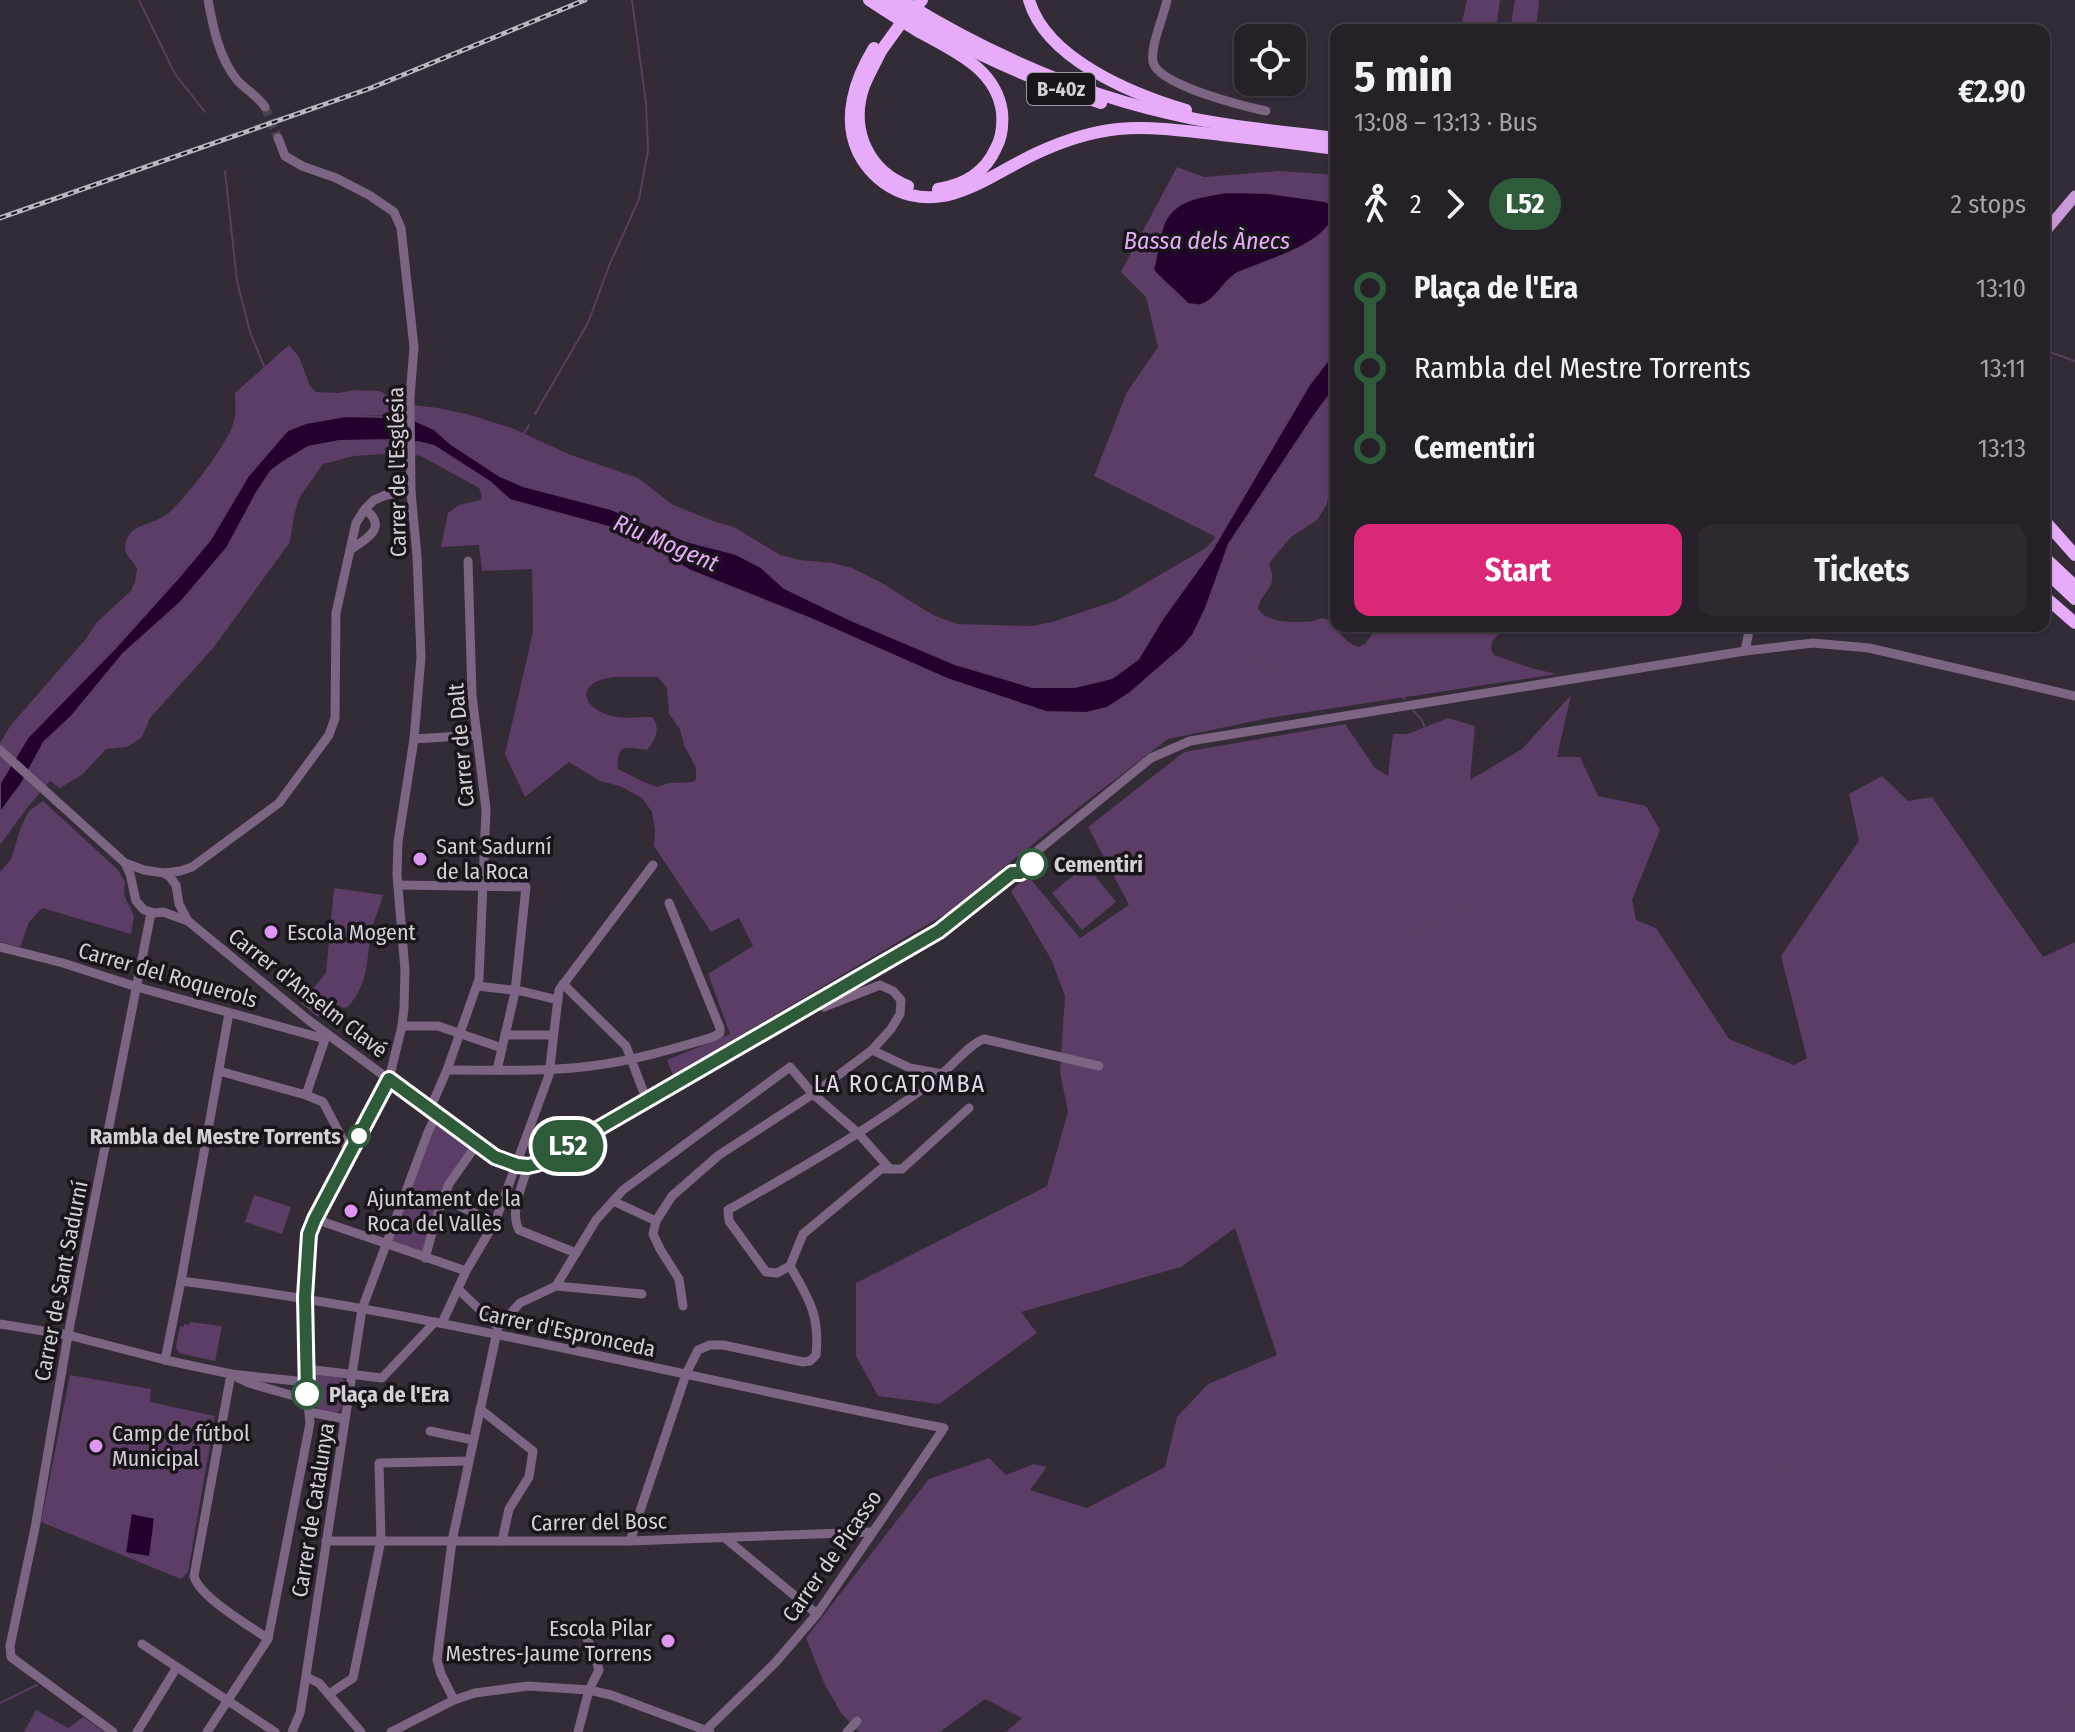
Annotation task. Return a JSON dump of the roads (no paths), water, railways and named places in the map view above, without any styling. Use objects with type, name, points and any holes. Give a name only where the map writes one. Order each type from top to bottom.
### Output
[{"type":"highway","points":[[869,0],[967,59],[994,86],[1000,102],[1002,133],[992,155],[967,181],[938,189],[917,188],[894,179],[874,163],[859,125],[865,83],[878,50],[890,24],[911,0]]},
{"type":"highway","name":"B-40z","points":[[884,0],[973,50],[1055,87],[1145,116],[1253,134]]},
{"type":"highway","name":"B-40z","points":[[901,0],[944,26],[1007,57],[1084,88],[1253,134]]},
{"type":"highway","points":[[922,0],[863,69],[852,100],[850,118],[853,138],[870,170],[888,185],[910,195],[934,197],[958,193],[1046,149],[1096,132],[1153,128],[1330,138]]},
{"type":"highway","points":[[1029,0],[1036,18],[1051,38],[1094,71],[1134,91],[1253,134],[1330,148]]},
{"type":"highway","points":[[2050,527],[2075,555]]},
{"type":"highway","points":[[2050,563],[2075,586]]},
{"type":"highway","points":[[2050,576],[2075,599]]},
{"type":"highway","points":[[2050,601],[2075,623]]},
{"type":"main road","points":[[2050,226],[2075,196]]},
{"type":"street","points":[[208,0],[226,62],[237,79],[265,107]]},
{"type":"street","points":[[1167,0],[1153,53],[1158,72],[1193,89],[1266,111]]},
{"type":"street","name":"Carrer de l'Església","points":[[268,1639],[310,1423],[305,1297],[309,1234],[389,1079],[402,1026],[405,970],[398,842],[414,739],[421,657],[411,492],[410,418],[414,347],[401,228],[394,212],[351,185],[285,156],[278,138]]},
{"type":"street","points":[[3,752],[125,863],[164,873],[192,867],[279,803],[332,730],[335,718],[336,613],[356,523],[374,500],[411,492]]},
{"type":"street","points":[[350,550],[374,532],[376,523],[365,509]]},
{"type":"street","name":"Carrer de Dalt","points":[[434,1111],[477,986],[486,809],[472,695],[468,561]]},
{"type":"street","points":[[1745,651],[1749,632]]},
{"type":"street","points":[[522,1165],[537,1164],[939,931],[1151,758],[1177,745],[1229,733],[1745,651],[1813,643],[1869,648],[2075,696]]},
{"type":"street","points":[[414,739],[477,735]]},
{"type":"street","points":[[125,863],[135,890]]},
{"type":"street","points":[[306,1369],[382,1378],[438,1323],[495,1222],[522,1165],[549,1075],[559,990],[653,865]]},
{"type":"street","points":[[163,912],[171,907],[176,892],[192,867]]},
{"type":"street","points":[[151,872],[139,878],[135,890],[139,906],[151,913],[163,912],[188,921]]},
{"type":"street","points":[[164,873],[174,881],[188,921]]},
{"type":"street","points":[[398,880],[526,887],[515,992],[497,1070]]},
{"type":"street","points":[[447,1070],[591,1066],[664,1051],[720,1033],[669,903]]},
{"type":"street","name":"Carrer de Sant Sadurní","points":[[113,1732],[11,1657],[10,1646],[151,913]]},
{"type":"street","name":"Carrer d'Anselm Clavé","points":[[188,921],[326,1036],[495,1157],[522,1165]]},
{"type":"street","name":"Carrer del Roquerols","points":[[0,947],[229,1013],[326,1036]]},
{"type":"street","points":[[563,984],[626,1046],[647,1101]]},
{"type":"street","points":[[683,1306],[679,1279],[653,1234],[656,1221],[672,1196],[719,1155],[813,1094],[872,1050],[900,1014],[901,1000],[893,991],[880,985],[824,1007],[820,1002]]},
{"type":"street","points":[[477,986],[521,991],[558,1000]]},
{"type":"street","points":[[165,1360],[229,1013]]},
{"type":"street","points":[[402,1026],[438,1026],[502,1048]]},
{"type":"street","points":[[505,1035],[553,1035]]},
{"type":"street","points":[[306,1095],[326,1036]]},
{"type":"street","points":[[969,1108],[902,1169],[881,1169],[803,1234],[790,1266],[777,1273],[766,1272],[729,1221],[728,1210],[899,1107],[942,1074],[976,1041],[984,1039],[1099,1066]]},
{"type":"street","points":[[872,1050],[910,1068],[942,1074]]},
{"type":"street","points":[[556,1286],[596,1220],[623,1190],[790,1067],[813,1094],[858,1133],[890,1169]]},
{"type":"street","points":[[219,1071],[323,1102],[350,1153]]},
{"type":"street","name":"Carrer de Catalunya","points":[[292,1732],[300,1713],[306,1677],[362,1309],[434,1111]]},
{"type":"street","points":[[425,1258],[449,1184],[477,1144]]},
{"type":"street","points":[[522,1165],[515,1222],[519,1230],[576,1253]]},
{"type":"street","points":[[443,1199],[495,1222]]},
{"type":"street","points":[[613,1201],[656,1221]]},
{"type":"street","points":[[315,1219],[466,1271]]},
{"type":"street","points":[[630,1541],[686,1374],[698,1350],[710,1345],[723,1345],[803,1362],[810,1361],[816,1355],[817,1324],[811,1302],[790,1266]]},
{"type":"street","name":"Carrer d'Espronceda","points":[[181,1281],[305,1297],[438,1323],[497,1330],[686,1374],[944,1428]]},
{"type":"street","points":[[454,1700],[437,1660],[452,1541],[497,1330],[520,1303],[556,1286],[642,1294]]},
{"type":"street","points":[[458,1289],[497,1330]]},
{"type":"street","points":[[0,1324],[68,1335],[231,1374],[306,1382]]},
{"type":"street","points":[[231,1374],[249,1383],[307,1398]]},
{"type":"street","points":[[207,1732],[268,1639],[209,1597],[196,1585],[194,1576],[231,1374]]},
{"type":"street","points":[[480,1409],[533,1451],[529,1477],[509,1509],[502,1541]]},
{"type":"street","points":[[309,1412],[345,1422]]},
{"type":"street","name":"Carrer de Picasso","points":[[708,1731],[775,1663],[817,1614],[944,1428]]},
{"type":"street","points":[[430,1431],[473,1440]]},
{"type":"street","points":[[329,1694],[353,1678],[381,1540],[379,1463],[468,1461]]},
{"type":"street","name":"Carrer del Bosc","points":[[326,1541],[630,1541],[871,1532]]},
{"type":"street","points":[[725,1538],[817,1614]]},
{"type":"street","points":[[578,1732],[589,1690],[599,1670],[587,1639]]},
{"type":"street","points":[[142,1644],[275,1732]]},
{"type":"street","points":[[137,1732],[177,1667]]},
{"type":"street","points":[[306,1677],[319,1683],[361,1732]]},
{"type":"street","points":[[391,1732],[454,1700],[475,1693],[528,1686],[589,1690],[611,1695],[708,1731]]},
{"type":"street","points":[[847,1732],[857,1721]]},
{"type":"water","name":"Bassa dels Ànecs","points":[[1227,192],[1269,193],[1325,201],[1330,203],[1330,223],[1324,231],[1297,249],[1238,273],[1206,303],[1188,304],[1153,270],[1167,217],[1181,204],[1198,197]]},
{"type":"water","name":"Riu Mogent","points":[[1330,358],[1330,394],[1229,544],[1193,635],[1130,693],[1107,708],[1086,713],[1046,712],[947,679],[811,619],[691,571],[616,529],[510,500],[490,482],[434,446],[393,440],[339,441],[308,447],[271,471],[227,548],[181,602],[123,654],[72,716],[44,742],[22,783],[0,813],[0,783],[28,737],[178,578],[210,540],[248,476],[284,434],[306,423],[346,416],[403,415],[434,429],[500,476],[523,486],[611,509],[686,541],[736,554],[761,567],[784,588],[955,664],[1032,687],[1075,687],[1112,678],[1138,659],[1212,550],[1309,385]]},
{"type":"water","points":[[131,1513],[155,1518],[150,1557],[125,1553]]},
{"type":"waterway","points":[[139,0],[175,74],[205,112]]},
{"type":"waterway","points":[[535,414],[588,323],[639,199],[648,151],[646,103],[632,0]]},
{"type":"waterway","points":[[225,171],[237,281],[250,332],[270,381],[259,463]]},
{"type":"waterway","points":[[2050,352],[2075,361]]},
{"type":"waterway","points":[[494,472],[529,425]]},
{"type":"waterway","points":[[1227,550],[1249,560],[1256,571],[1254,586],[1233,620],[1232,627],[1236,638],[1253,659],[1265,666],[1285,665],[1312,639],[1330,645],[1354,669]]},
{"type":"waterway","points":[[1365,672],[1405,699]]},
{"type":"waterway","points":[[1413,710],[1422,720],[1464,836],[1468,864],[1469,928],[1477,958],[1507,1005],[1558,1050],[1571,1071],[1581,1102],[1596,1186],[1708,1411],[1724,1432],[1760,1452],[1831,1502],[1892,1593],[1904,1629]]},
{"type":"waterway","points":[[1461,908],[1468,901]]},
{"type":"waterway","points":[[1202,1143],[1252,1097],[1307,1036],[1346,969],[1369,948],[1445,919]]},
{"type":"waterway","points":[[1468,1015],[1472,949]]},
{"type":"waterway","points":[[1371,1446],[1397,1350],[1419,1303],[1413,1286],[1389,1251],[1419,1182],[1464,1031]]},
{"type":"waterway","points":[[0,1703],[37,1685]]},
{"type":"waterway","points":[[2040,1717],[2075,1704]]},
{"type":"tunnel","points":[[265,107],[278,138]]},
{"type":"railway","points":[[0,218],[371,88],[585,0]]},
{"type":"place","name":"Sant Sadurní de la Roca","points":[[420,859]]},
{"type":"place","name":"Cementiri","points":[[1032,864]]},
{"type":"place","name":"Escola Mogent","points":[[271,932]]},
{"type":"place","name":"Rambla del Mestre Torrents","points":[[359,1136]]},
{"type":"place","name":"Ajuntament de la Roca del Vallès","points":[[351,1211]]},
{"type":"place","name":"Plaça de l'Era","points":[[307,1394]]},
{"type":"place","name":"Camp de fútbol Municipal","points":[[96,1446]]},
{"type":"place","name":"Escola Pilar Mestres-Jaume Torrens","points":[[668,1641]]},
{"type":"district","name":"LA ROCATOMBA","points":[[900,1084]]}]
